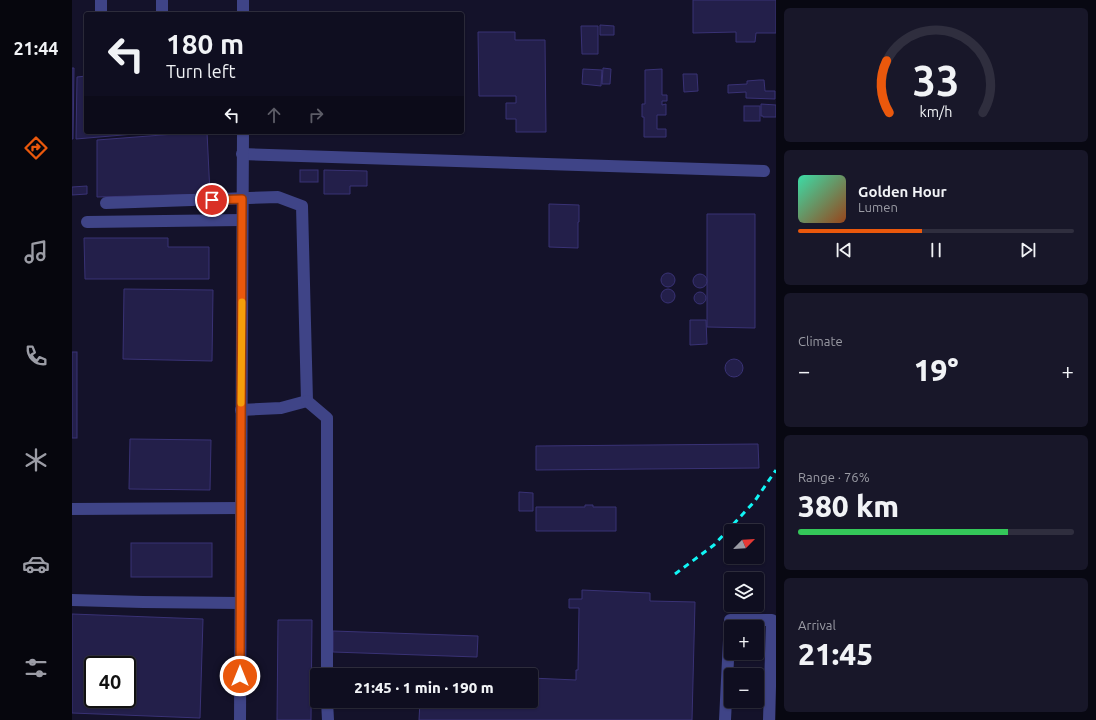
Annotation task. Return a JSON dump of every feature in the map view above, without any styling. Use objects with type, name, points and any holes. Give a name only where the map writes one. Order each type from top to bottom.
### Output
[{"type":"street","points":[[101,0],[101,12]]},
{"type":"street","points":[[162,0],[162,12]]},
{"type":"street","points":[[243,0],[243,12]]},
{"type":"street","points":[[240,720],[243,134]]},
{"type":"street","points":[[242,154],[764,171]]},
{"type":"street","points":[[106,203],[278,197],[302,206],[307,401],[327,418],[327,668]]},
{"type":"street","points":[[87,222],[242,220]]},
{"type":"street","points":[[241,410],[281,408],[307,401]]},
{"type":"street","points":[[72,509],[241,508]]},
{"type":"street","points":[[72,600],[240,603]]},
{"type":"street","points":[[725,720],[730,620],[772,620],[769,720]]},
{"type":"street","points":[[327,708],[328,720]]},
{"type":"building","points":[[693,0],[776,0],[776,33],[756,33],[755,42],[736,42],[736,32],[693,33]]},
{"type":"building","points":[[600,25],[614,26],[614,35],[600,35]]},
{"type":"building","points":[[581,26],[598,26],[598,54],[582,54]]},
{"type":"building","points":[[478,32],[515,32],[515,40],[545,40],[546,132],[516,132],[516,119],[506,119],[506,103],[516,103],[516,96],[479,96]]},
{"type":"building","points":[[72,68],[74,68],[73,139],[72,139]]},
{"type":"building","points":[[603,68],[611,69],[610,84],[602,84]]},
{"type":"building","points":[[583,69],[602,70],[601,86],[582,84]]},
{"type":"building","points":[[662,69],[662,95],[667,95],[667,101],[662,101],[662,105],[666,104],[666,115],[657,115],[657,129],[666,129],[666,137],[644,137],[644,117],[642,117],[642,104],[645,104],[645,70]]},
{"type":"building","points":[[683,74],[697,74],[698,91],[684,92]]},
{"type":"building","points":[[84,76],[84,134],[134,134],[76,139],[77,77]]},
{"type":"building","points":[[764,80],[765,91],[775,91],[775,99],[746,98],[746,92],[728,93],[728,85],[747,84],[747,81]]},
{"type":"building","points":[[761,104],[776,105],[776,117],[761,116]]},
{"type":"building","points":[[744,106],[760,106],[760,121],[744,121]]},
{"type":"building","points":[[175,134],[207,134],[210,194],[97,197],[97,140]]},
{"type":"building","points":[[300,170],[318,170],[318,182],[300,182]]},
{"type":"building","points":[[324,170],[367,171],[367,186],[350,186],[350,194],[324,194]]},
{"type":"building","points":[[87,186],[87,194],[72,195],[72,187]]},
{"type":"building","points":[[549,204],[579,205],[578,248],[549,247]]},
{"type":"building","points":[[707,214],[755,214],[755,328],[707,327]]},
{"type":"building","points":[[84,238],[168,238],[168,247],[209,247],[209,279],[85,279]]},
{"type":"building","points":[[668,273],[673,275],[675,280],[673,285],[668,287],[663,285],[661,280],[663,275]]},
{"type":"building","points":[[700,274],[705,276],[707,281],[705,286],[700,288],[695,286],[693,281],[695,276]]},
{"type":"building","points":[[124,289],[213,290],[212,361],[123,359]]},
{"type":"building","points":[[668,289],[673,291],[675,296],[673,301],[668,303],[663,301],[661,296],[663,291]]},
{"type":"building","points":[[702,292],[705,293],[705,303],[698,304],[695,303],[694,296],[695,293]]},
{"type":"building","points":[[690,320],[706,320],[707,344],[690,345]]},
{"type":"building","points":[[72,352],[77,352],[77,438],[72,438]]},
{"type":"building","points":[[730,359],[738,359],[743,364],[741,375],[738,377],[730,377],[725,372],[725,364]]},
{"type":"building","points":[[130,439],[211,440],[210,490],[129,489]]},
{"type":"building","points":[[758,444],[759,468],[536,470],[536,446]]},
{"type":"building","points":[[519,492],[533,493],[533,511],[519,511]]},
{"type":"building","points":[[585,505],[593,505],[593,507],[616,507],[616,531],[536,531],[536,507],[585,507]]},
{"type":"building","points":[[131,543],[212,543],[212,577],[131,577]]},
{"type":"building","points":[[582,590],[650,593],[650,601],[695,602],[692,720],[419,720],[420,708],[538,708],[538,678],[576,680],[576,670],[578,670],[579,608],[569,608],[569,599],[582,599]]},
{"type":"building","points":[[72,614],[203,619],[200,718],[72,713]]},
{"type":"building","points":[[278,620],[312,620],[312,668],[310,668],[311,720],[277,720]]},
{"type":"building","points":[[333,631],[478,636],[477,657],[333,652]]},
{"type":"railway","points":[[675,574],[714,545],[754,502],[776,470]]},
{"type":"slow traffic","points":[[241,403],[242,302]]},
{"type":"route","points":[[212,200],[242,199],[240,676]]}]
